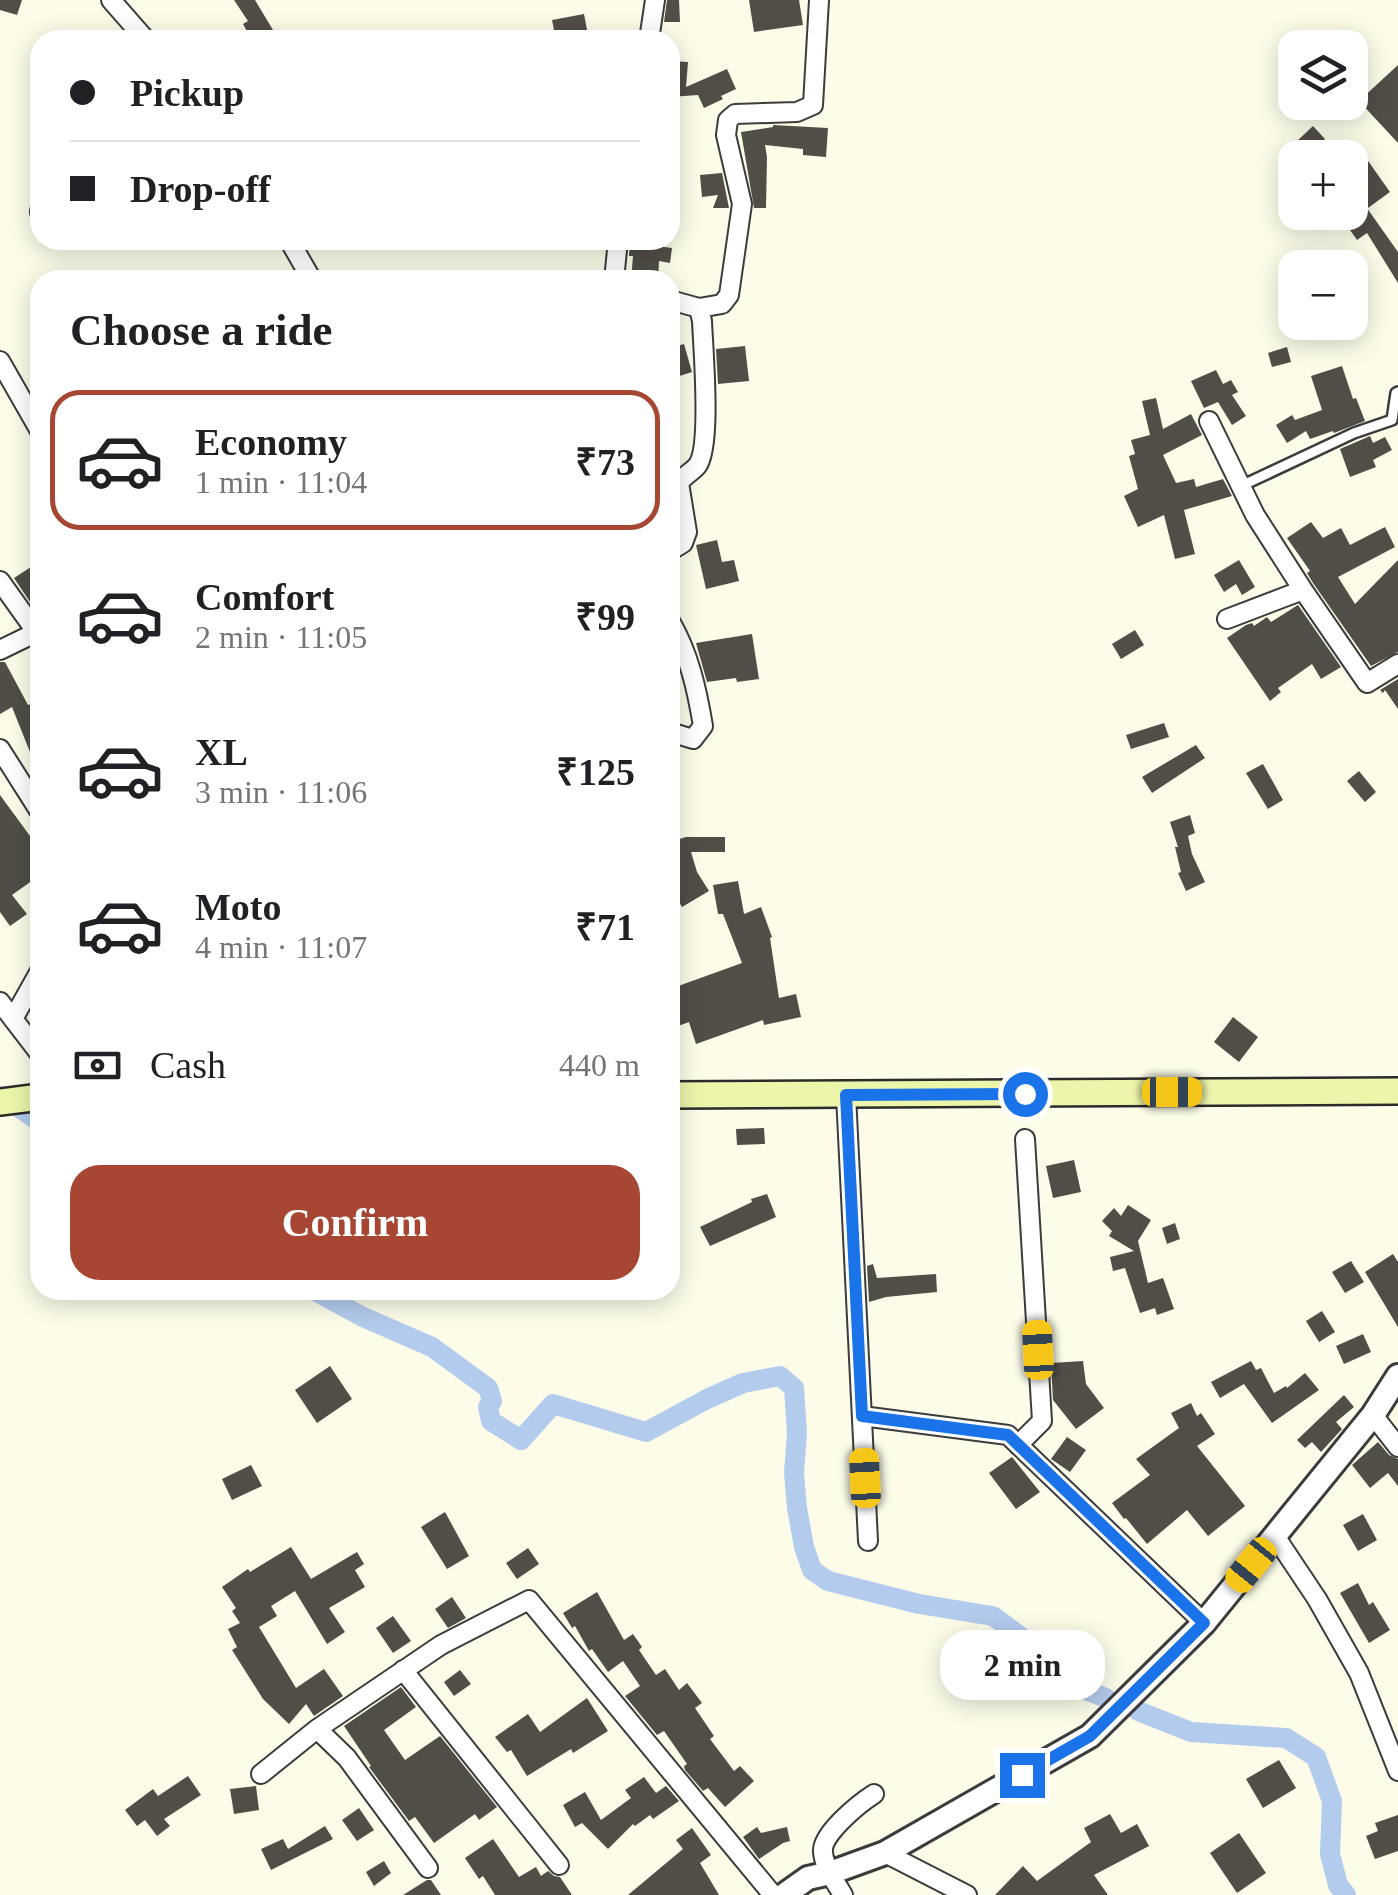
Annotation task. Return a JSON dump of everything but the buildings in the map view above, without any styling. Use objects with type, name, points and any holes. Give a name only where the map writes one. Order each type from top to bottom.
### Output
[{"type":"main road","points":[[680,1095],[1398,1091]]},
{"type":"main road","points":[[0,1102],[30,1098]]},
{"type":"street","points":[[111,0],[137,30]]},
{"type":"street","points":[[650,30],[655,0]]},
{"type":"street","points":[[680,303],[698,308],[722,304],[730,295],[742,204],[726,135],[728,120],[735,114],[797,112],[813,105],[819,0]]},
{"type":"street","points":[[680,478],[697,466],[704,450],[702,321],[698,308]]},
{"type":"street","points":[[0,361],[30,414]]},
{"type":"street","points":[[1209,421],[1254,515],[1367,683],[1398,664]]},
{"type":"street","points":[[680,502],[687,532],[680,545]]},
{"type":"street","points":[[0,581],[30,624]]},
{"type":"street","points":[[1227,618],[1303,590]]},
{"type":"street","points":[[0,650],[30,638]]},
{"type":"street","points":[[680,641],[697,690],[703,726],[693,739],[680,735]]},
{"type":"street","points":[[0,750],[30,796]]},
{"type":"street","points":[[13,1019],[30,988]]},
{"type":"street","points":[[0,1002],[30,1041]]},
{"type":"street","points":[[846,1095],[868,1540]]},
{"type":"street","points":[[1018,1445],[1042,1420],[1026,1139]]},
{"type":"street","points":[[784,1895],[808,1878],[885,1853],[1090,1736],[1204,1623],[1373,1415],[1398,1376]]},
{"type":"street","points":[[1373,1415],[1398,1448]]},
{"type":"street","points":[[862,1416],[1008,1435],[1204,1623]]},
{"type":"street","points":[[1274,1536],[1317,1598],[1359,1674],[1398,1771]]},
{"type":"street","points":[[261,1774],[441,1645],[529,1600],[774,1895]]},
{"type":"street","points":[[403,1670],[559,1866]]},
{"type":"street","points":[[318,1730],[347,1758],[428,1868]]},
{"type":"street","points":[[843,1895],[822,1852],[824,1840],[874,1794]]},
{"type":"street","points":[[885,1853],[967,1895]]},
{"type":"lane","points":[[1240,486],[1354,433],[1392,420],[1398,392]]},
{"type":"waterway","points":[[2,1096],[30,1115]]},
{"type":"waterway","points":[[332,1300],[432,1347],[488,1388],[491,1421],[521,1440],[553,1404],[646,1432],[743,1383],[780,1376],[794,1388],[797,1508],[812,1570],[828,1581],[919,1604],[993,1616],[1040,1651],[1073,1685],[1106,1698]]},
{"type":"waterway","points":[[1138,1711],[1191,1732],[1286,1738],[1316,1757],[1332,1801],[1330,1854],[1338,1885],[1346,1895]]},
{"type":"route","points":[[1022,1775],[1090,1736],[1204,1623],[1008,1435],[862,1416],[846,1095],[1025,1094]]}]
